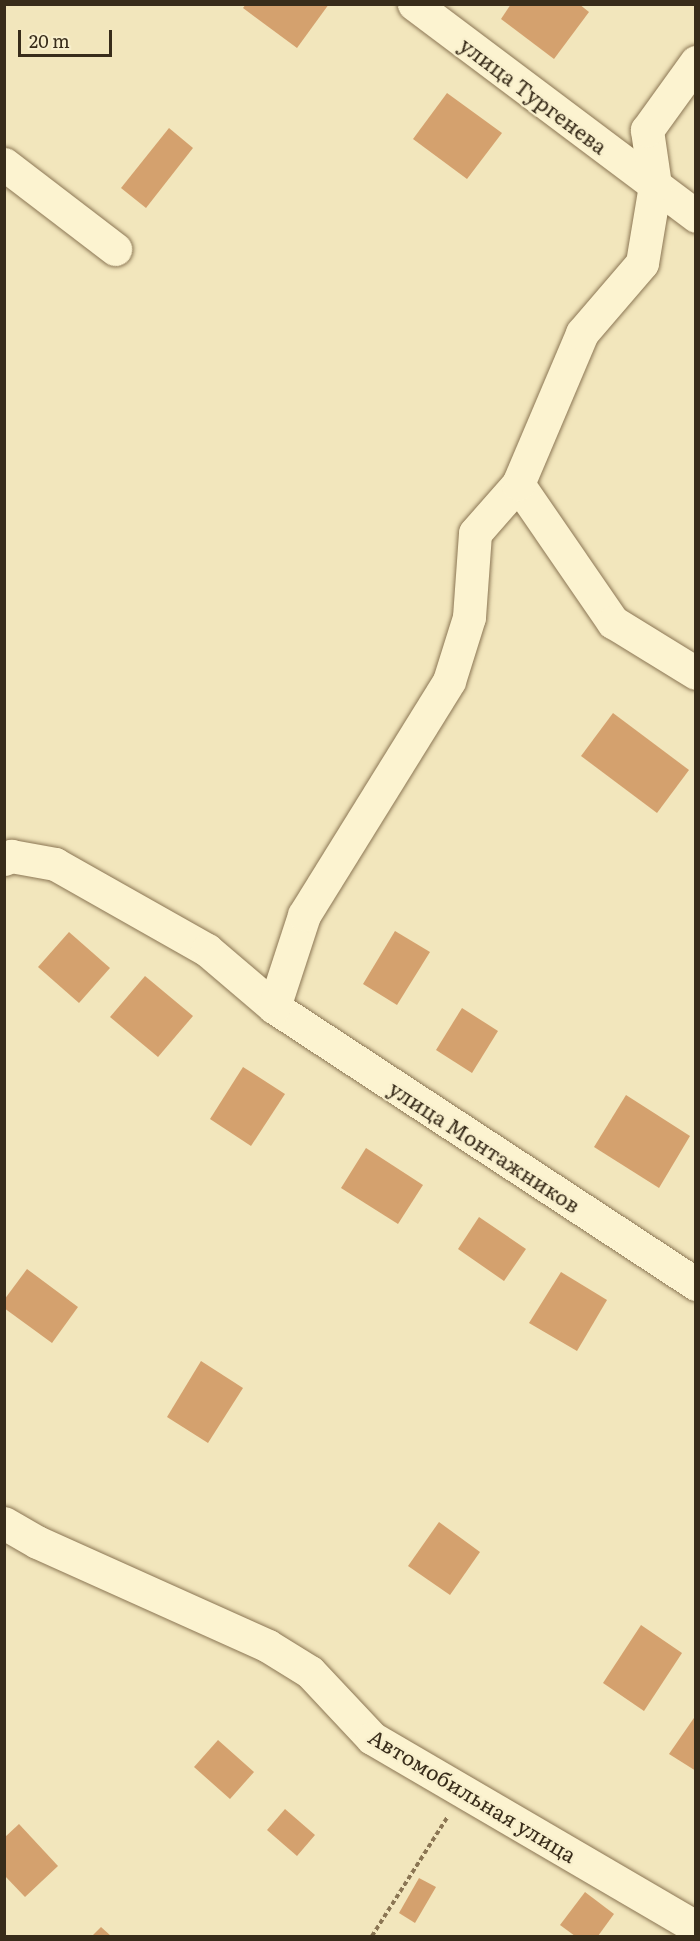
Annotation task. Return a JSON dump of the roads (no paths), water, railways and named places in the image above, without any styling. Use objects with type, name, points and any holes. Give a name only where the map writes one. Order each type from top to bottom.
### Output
[{"type":"street","name":"улица Тургенева","points":[[414,4],[696,216]]},
{"type":"street","points":[[274,1007],[304,915],[449,681],[469,617],[475,533],[518,484],[582,333],[642,263],[655,184],[647,130],[696,62]]},
{"type":"street","points":[[4,164],[115,249]]},
{"type":"street","points":[[518,484],[613,622],[696,673]]},
{"type":"street","name":"улица Монтажников","points":[[4,859],[11,856],[55,864],[207,950],[274,1007],[696,1284]]},
{"type":"street","name":"Автомобильная улица","points":[[4,1523],[37,1542],[268,1646],[310,1672],[372,1738],[696,1927]]}]
